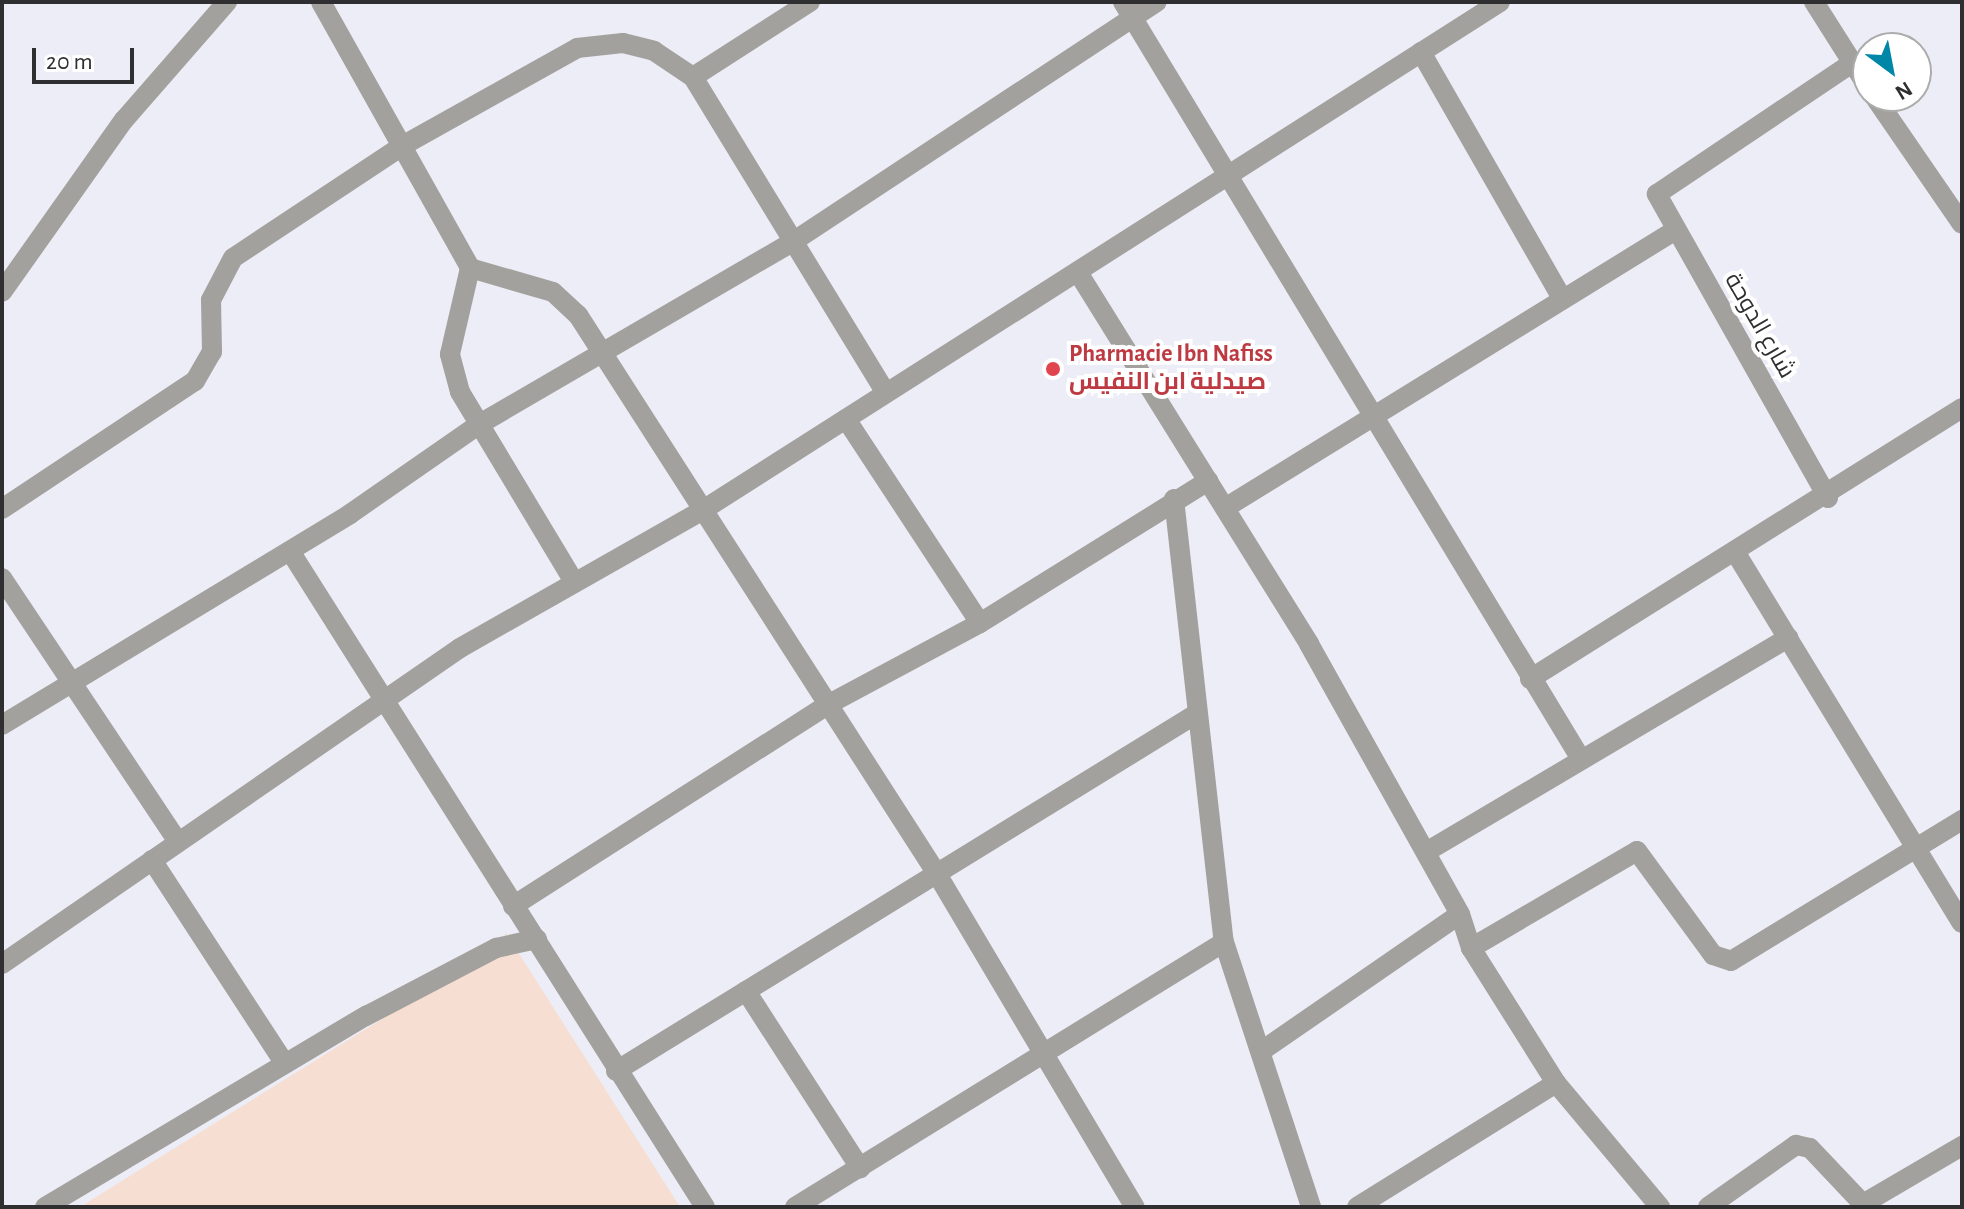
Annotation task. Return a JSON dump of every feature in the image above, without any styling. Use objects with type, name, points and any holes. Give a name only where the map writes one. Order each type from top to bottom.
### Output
[{"type":"street","points":[[2,292],[124,120],[227,2]]},
{"type":"street","points":[[321,2],[470,268],[450,354],[478,425],[573,580]]},
{"type":"street","points":[[693,77],[810,2]]},
{"type":"street","points":[[2,725],[290,551],[478,425],[602,357],[791,243],[1128,10],[1157,2]]},
{"type":"street","points":[[2,964],[152,860],[176,839],[386,698],[573,580],[703,510],[1079,274],[1229,174],[1500,2]]},
{"type":"street","points":[[1814,2],[1852,63]]},
{"type":"street","points":[[1128,10],[1229,174],[1370,415],[1581,759]]},
{"type":"street","points":[[2,509],[195,381],[212,352],[211,300],[233,258],[402,146],[577,48],[623,43],[654,51],[693,77],[791,243],[886,393]]},
{"type":"street","points":[[1421,52],[1562,298]]},
{"type":"street","name":"شارع الدوحة","points":[[1828,498],[1657,203],[1667,181],[1852,63]]},
{"type":"street","points":[[1885,112],[1962,224]]},
{"type":"street","points":[[1225,508],[1370,415],[1674,231]]},
{"type":"street","points":[[470,268],[553,292],[578,315],[602,357],[937,874],[1135,1207]]},
{"type":"street","points":[[1079,274],[1225,508],[1426,852],[1460,914],[1471,948],[1556,1083],[1660,1207]]},
{"type":"street","points":[[1530,679],[1828,498],[1962,408]]},
{"type":"street","points":[[846,419],[980,623]]},
{"type":"street","points":[[513,906],[829,704],[980,623],[1174,499],[1208,481]]},
{"type":"street","points":[[1174,499],[1224,942],[1263,1050],[1311,1207]]},
{"type":"street","points":[[290,551],[386,698],[616,1071],[705,1207]]},
{"type":"street","points":[[1737,555],[1962,923]]},
{"type":"street","points":[[2,578],[176,839]]},
{"type":"street","points":[[1426,852],[1788,638]]},
{"type":"street","points":[[616,1071],[1196,714]]},
{"type":"street","points":[[1471,948],[1637,851],[1713,955],[1731,961],[1962,820]]},
{"type":"street","points":[[152,860],[283,1061]]},
{"type":"street","points":[[1263,1050],[1460,914]]},
{"type":"street","points":[[45,1207],[283,1061],[496,948],[537,939]]},
{"type":"street","points":[[795,1207],[1045,1056],[1224,942]]},
{"type":"street","points":[[746,991],[860,1168]]},
{"type":"street","points":[[1357,1207],[1556,1083]]},
{"type":"street","points":[[1708,1207],[1796,1145],[1815,1152],[1863,1204],[1962,1146]]},
{"type":"shaded area","points":[[506,933],[680,1207],[80,1207],[496,948]]},
{"type":"place","name":"Pharmacie Ibn Nafiss صيدلية ابن النفيس","points":[[1053,369]]}]
